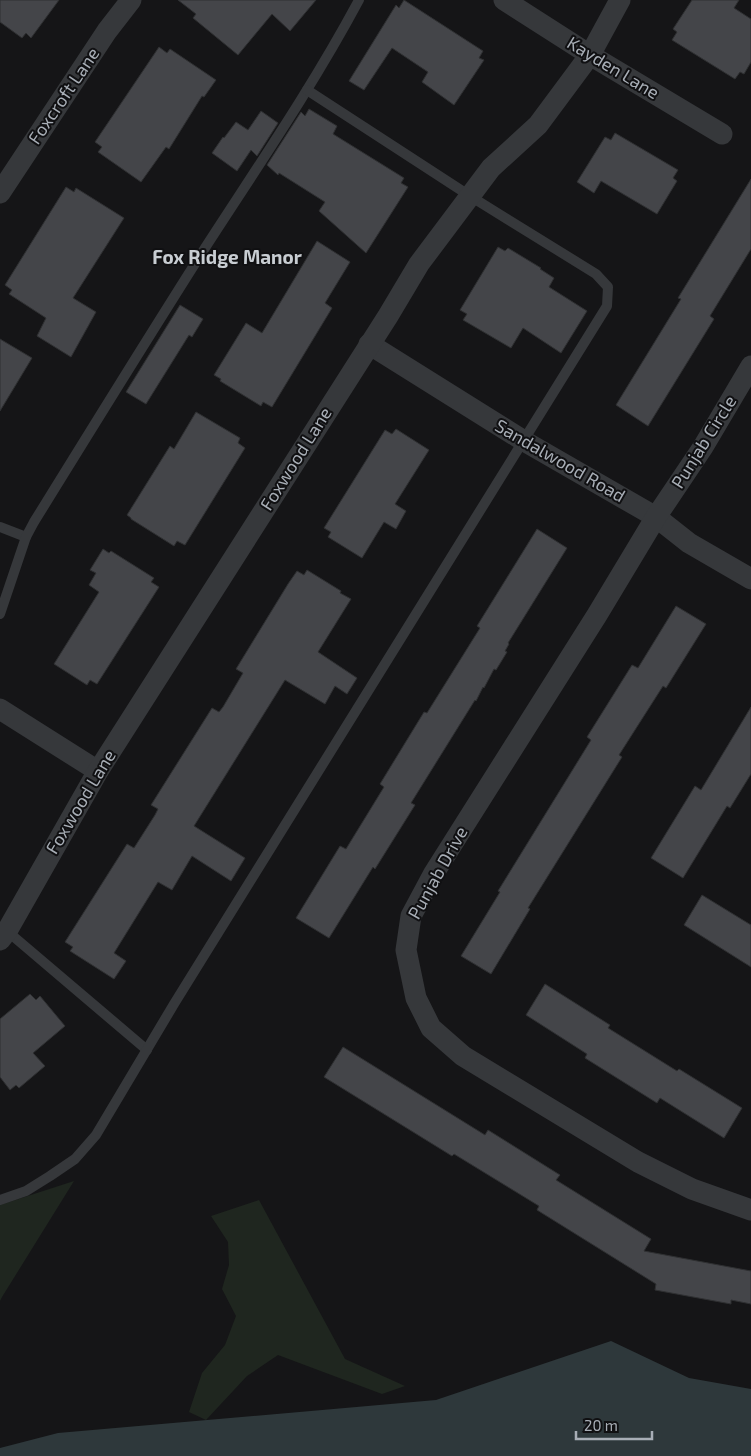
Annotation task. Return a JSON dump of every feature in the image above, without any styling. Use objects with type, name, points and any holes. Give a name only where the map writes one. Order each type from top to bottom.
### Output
[{"type":"street","name":"Foxcroft Lane","points":[[0,193],[107,31],[131,0]]},
{"type":"street","name":"Kayden Lane","points":[[504,0],[590,55],[722,134]]},
{"type":"street","name":"Foxwood Lane","points":[[4,935],[98,771],[419,264],[491,168],[538,125],[590,55],[620,0]]},
{"type":"street","name":"Sandalwood Road","points":[[369,344],[524,441],[656,517],[689,543],[751,578]]},
{"type":"street","name":"Punjab Circle","points":[[656,517],[703,446],[751,366]]},
{"type":"street","name":"Punjab Drive","points":[[656,517],[597,615],[434,873],[411,916],[406,950],[416,998],[431,1028],[463,1056],[638,1162],[692,1189],[751,1210]]},
{"type":"street","points":[[0,709],[98,771]]},
{"type":"lane","points":[[0,614],[26,537],[146,339],[335,44],[359,0]]},
{"type":"lane","points":[[0,1200],[26,1191],[74,1159],[96,1134],[607,306],[608,287],[596,274],[470,196],[306,90]]},
{"type":"lane","points":[[0,528],[26,537]]},
{"type":"lane","points":[[4,935],[147,1050]]},
{"type":"shaded area","points":[[74,1181],[2,1297],[0,1301],[0,1205]]},
{"type":"shaded area","points":[[259,1200],[345,1359],[405,1386],[382,1394],[278,1355],[247,1376],[206,1420],[189,1412],[202,1373],[225,1345],[236,1316],[222,1289],[229,1265],[228,1242],[211,1216]]},
{"type":"shaded area","points":[[611,1341],[689,1378],[751,1389],[751,1456],[0,1456],[0,1448],[58,1433],[436,1400]]},
{"type":"building","points":[[0,0],[59,0],[31,38],[26,33],[22,38],[0,22]]},
{"type":"building","points":[[178,0],[316,0],[290,31],[272,14],[238,55],[193,18],[196,14]]},
{"type":"building","points":[[404,0],[483,51],[479,58],[484,60],[454,105],[422,82],[428,72],[392,48],[364,90],[349,81],[396,5],[399,8]]},
{"type":"building","points":[[692,0],[739,0],[734,8],[751,19],[751,62],[744,74],[740,72],[735,79],[672,40],[677,32],[673,29]]},
{"type":"building","points":[[159,47],[167,53],[170,49],[216,80],[204,97],[202,96],[169,149],[166,147],[141,182],[98,152],[102,147],[95,142]]},
{"type":"building","points":[[309,109],[337,126],[333,134],[404,178],[401,183],[408,187],[366,253],[319,211],[325,202],[279,173],[278,175],[267,165],[301,112],[305,116]]},
{"type":"building","points":[[261,111],[278,123],[257,156],[251,150],[237,171],[212,153],[236,122],[248,130]]},
{"type":"building","points":[[615,133],[678,170],[673,178],[677,181],[657,214],[601,181],[594,193],[577,182],[605,137],[611,140]]},
{"type":"building","points":[[751,179],[751,249],[710,316],[714,319],[648,426],[616,405],[681,299],[678,298]]},
{"type":"building","points":[[66,187],[74,192],[76,188],[124,218],[73,298],[96,312],[71,357],[37,336],[46,318],[9,294],[12,290],[5,285]]},
{"type":"building","points":[[317,241],[350,262],[325,303],[332,308],[272,407],[263,402],[261,406],[220,381],[221,379],[214,375],[246,323],[262,333]]},
{"type":"building","points":[[498,247],[505,251],[508,248],[541,268],[554,278],[549,287],[587,311],[561,353],[523,328],[511,348],[463,320],[467,314],[460,310]]},
{"type":"building","points":[[180,305],[203,319],[192,337],[189,335],[146,404],[126,392]]},
{"type":"building","points":[[0,339],[32,358],[0,411]]},
{"type":"building","points":[[196,412],[240,438],[238,443],[245,448],[185,545],[177,541],[174,546],[127,515],[170,446],[174,449]]},
{"type":"building","points":[[396,429],[429,450],[395,504],[406,511],[396,529],[384,522],[362,558],[328,537],[331,532],[324,528],[385,430],[392,434]]},
{"type":"building","points":[[537,529],[567,548],[508,643],[505,651],[507,652],[496,670],[494,669],[476,701],[411,803],[415,805],[375,869],[373,867],[329,938],[296,918],[340,846],[346,849],[384,787],[380,784],[424,712],[427,713],[480,628],[477,626]]},
{"type":"building","points":[[103,549],[109,553],[111,551],[154,578],[151,582],[159,587],[97,684],[90,680],[87,685],[54,664],[99,592],[89,585],[96,573],[90,570]]},
{"type":"building","points":[[307,570],[351,599],[318,652],[357,678],[347,694],[335,686],[325,704],[285,680],[194,826],[245,858],[231,881],[192,856],[172,890],[158,882],[114,953],[126,961],[114,979],[70,951],[73,947],[65,942],[127,844],[134,848],[155,815],[158,809],[151,805],[212,708],[219,712],[223,707],[243,673],[236,669],[288,584],[297,571],[304,575]]},
{"type":"building","points":[[676,606],[706,624],[666,688],[663,686],[619,755],[622,757],[528,908],[530,909],[491,974],[461,956],[500,892],[498,891],[591,740],[587,737],[632,665],[638,668]]},
{"type":"building","points":[[751,707],[751,774],[730,808],[727,806],[683,878],[651,858],[695,786],[701,790]]},
{"type":"building","points":[[702,895],[751,925],[751,967],[684,925]]},
{"type":"building","points":[[545,984],[610,1025],[608,1028],[677,1071],[679,1069],[742,1108],[724,1138],[660,1098],[657,1103],[585,1058],[587,1054],[526,1015]]},
{"type":"building","points":[[30,994],[36,1000],[40,996],[65,1026],[33,1053],[45,1066],[19,1088],[16,1085],[10,1090],[0,1077],[0,1019]]},
{"type":"building","points":[[343,1047],[485,1135],[488,1130],[560,1175],[556,1180],[651,1239],[644,1251],[751,1271],[751,1304],[731,1300],[731,1304],[655,1290],[656,1284],[537,1210],[539,1206],[454,1154],[452,1156],[324,1077]]},
{"type":"district","name":"Fox Ridge Manor","points":[[227,257]]}]
